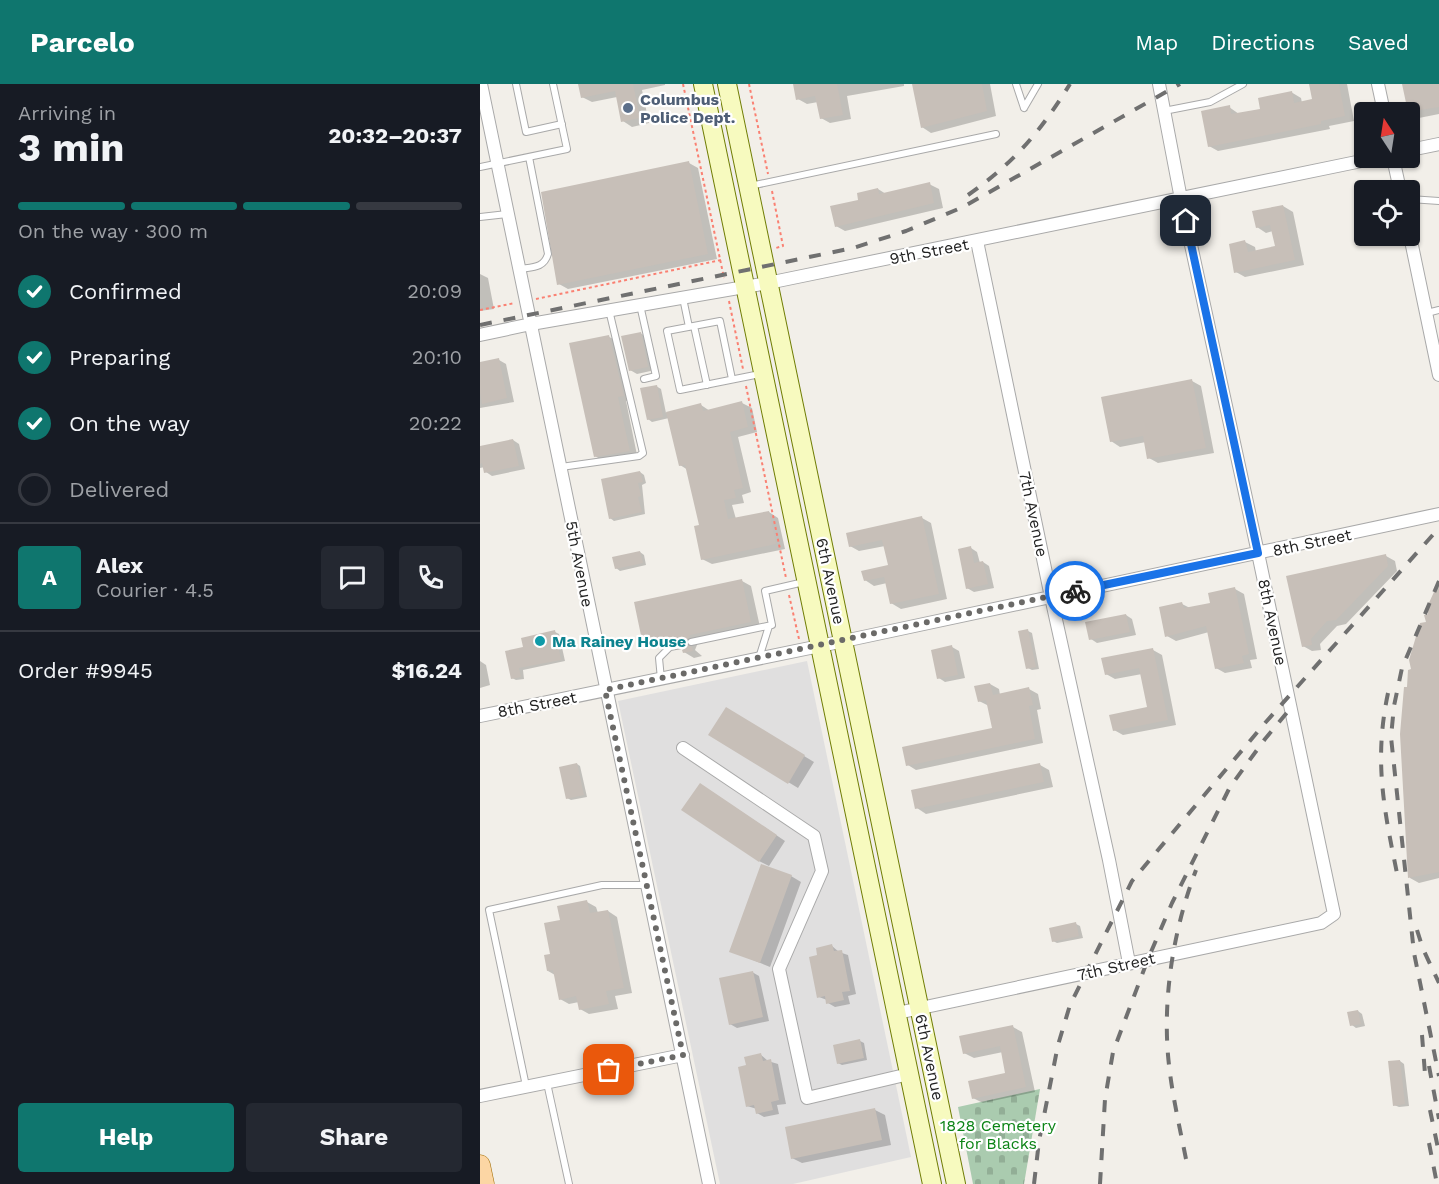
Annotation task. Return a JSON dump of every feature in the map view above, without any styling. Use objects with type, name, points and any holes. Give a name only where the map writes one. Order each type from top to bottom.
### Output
[{"type":"main road","name":"6th Avenue","points":[[703,84],[932,1184]]},
{"type":"main road","name":"6th Avenue","points":[[727,84],[956,1184]]},
{"type":"main road","points":[[480,1165],[484,1184]]},
{"type":"street","name":"5th Avenue","points":[[481,84],[709,1184]]},
{"type":"street","name":"8th Avenue","points":[[1159,84],[1181,199],[1334,914]]},
{"type":"street","points":[[1378,84],[1382,102]]},
{"type":"street","points":[[1420,148],[1439,144]]},
{"type":"street","name":"9th Street","points":[[480,335],[768,283],[1354,163]]},
{"type":"street","name":"7th Avenue","points":[[976,241],[1051,597],[1110,860],[1129,963]]},
{"type":"street","points":[[1412,246],[1439,375]]},
{"type":"street","name":"8th Street","points":[[480,716],[1439,514]]},
{"type":"street","points":[[683,748],[814,836],[822,870],[779,969],[807,1098],[909,1074]]},
{"type":"street","name":"7th Street","points":[[897,1013],[1321,923],[1334,914]]},
{"type":"street","points":[[480,1096],[683,1055]]},
{"type":"lane","points":[[516,84],[526,132],[562,124]]},
{"type":"lane","points":[[480,167],[567,149],[553,84]]},
{"type":"lane","points":[[1016,84],[1024,108],[1038,84]]},
{"type":"lane","points":[[1164,111],[1210,102],[1243,84]]},
{"type":"lane","points":[[748,186],[996,134]]},
{"type":"lane","points":[[520,269],[542,265],[546,262],[548,254],[529,157]]},
{"type":"lane","points":[[1420,200],[1439,201]]},
{"type":"lane","points":[[480,217],[508,214]]},
{"type":"lane","points":[[683,297],[706,385]]},
{"type":"lane","points":[[639,305],[656,376],[644,379]]},
{"type":"lane","points":[[560,467],[639,456],[643,453],[609,310]]},
{"type":"lane","points":[[1426,313],[1439,310]]},
{"type":"lane","points":[[732,379],[720,321],[668,331],[680,390],[764,373]]},
{"type":"lane","points":[[759,658],[769,626],[772,625],[765,591],[807,581]]},
{"type":"lane","points":[[691,642],[769,626]]},
{"type":"lane","points":[[661,679],[659,658],[670,647],[681,645]]},
{"type":"lane","points":[[526,1086],[489,910],[602,885],[647,885]]},
{"type":"lane","points":[[547,1082],[569,1184]]},
{"type":"path","points":[[683,84],[801,650]]},
{"type":"path","points":[[749,84],[783,246],[762,251]]},
{"type":"path","points":[[480,310],[739,256]]},
{"type":"shaded area","points":[[807,661],[911,1157],[793,1184],[720,1184],[618,701]]},
{"type":"green space","name":"1828 Cemetery for Blacks","points":[[1040,1089],[1024,1184],[973,1184],[958,1107]]},
{"type":"building","name":"Columbus Police Dept.","points":[[578,84],[633,84],[640,118],[621,122],[615,91],[581,98]]},
{"type":"building","points":[[793,84],[837,84],[843,115],[820,119],[815,96],[796,100]]},
{"type":"building","points":[[912,84],[982,84],[987,111],[921,128]]},
{"type":"building","points":[[1309,84],[1339,84],[1345,116],[1321,121],[1321,124],[1208,147],[1201,111],[1230,105],[1231,114],[1260,109],[1258,98],[1292,91],[1294,103],[1312,99]]},
{"type":"building","points":[[1402,84],[1439,84],[1439,107],[1420,110],[1420,102],[1406,102]]},
{"type":"building","points":[[689,161],[708,254],[557,285],[541,192]]},
{"type":"building","points":[[930,182],[934,203],[835,227],[830,206],[858,200],[857,193],[878,188],[879,194]]},
{"type":"building","points":[[1283,205],[1295,260],[1234,273],[1229,244],[1245,240],[1248,252],[1275,246],[1270,225],[1256,228],[1252,211]]},
{"type":"building","points":[[641,332],[648,367],[629,371],[621,336]]},
{"type":"building","points":[[609,335],[624,396],[618,397],[630,451],[594,457],[569,343]]},
{"type":"building","points":[[499,358],[507,398],[482,404],[480,362]]},
{"type":"building","points":[[1192,379],[1206,448],[1147,459],[1143,436],[1110,442],[1101,397]]},
{"type":"building","points":[[657,385],[663,417],[647,420],[640,388]]},
{"type":"building","points":[[742,401],[748,427],[730,432],[743,488],[734,490],[736,498],[724,500],[728,519],[769,511],[776,544],[701,560],[694,526],[699,525],[685,465],[679,466],[666,412],[701,403],[703,411]]},
{"type":"building","points":[[513,439],[519,466],[484,473],[482,463],[480,464],[480,446]]},
{"type":"building","points":[[640,471],[643,482],[638,483],[641,496],[638,497],[642,512],[609,519],[601,479]]},
{"type":"building","points":[[922,516],[939,594],[890,604],[884,577],[864,581],[861,571],[888,565],[882,540],[849,547],[846,533]]},
{"type":"building","points":[[971,546],[974,563],[983,561],[988,584],[966,589],[958,549]]},
{"type":"building","points":[[640,551],[643,563],[615,569],[612,557]]},
{"type":"building","points":[[1386,554],[1388,566],[1336,620],[1327,621],[1311,639],[1312,645],[1302,647],[1286,576]]},
{"type":"building","points":[[742,579],[751,622],[690,635],[686,644],[680,637],[643,645],[634,602]]},
{"type":"building","points":[[1439,581],[1439,872],[1408,878],[1400,734],[1404,687],[1407,687],[1408,670],[1411,669],[1409,660],[1420,623],[1426,622],[1424,615],[1428,614],[1428,605]]},
{"type":"building","points":[[1235,587],[1249,654],[1242,656],[1244,663],[1215,669],[1206,626],[1165,637],[1159,607],[1182,602],[1184,608],[1210,603],[1208,593]]},
{"type":"building","points":[[1126,614],[1130,632],[1089,640],[1085,622]]},
{"type":"building","points":[[1028,629],[1036,667],[1026,669],[1018,631]]},
{"type":"building","points":[[555,630],[561,660],[519,668],[521,677],[511,679],[505,651],[523,647],[521,638]]},
{"type":"building","points":[[686,644],[692,647],[693,651],[683,653],[682,650]]},
{"type":"building","points":[[952,645],[958,675],[937,679],[931,650]]},
{"type":"building","points":[[1153,648],[1168,720],[1113,731],[1109,715],[1147,707],[1139,668],[1105,675],[1101,658]]},
{"type":"building","points":[[990,683],[993,695],[1029,687],[1033,705],[1029,706],[1035,739],[906,766],[902,747],[992,728],[986,700],[978,702],[974,686]]},
{"type":"building","points":[[726,707],[805,755],[788,784],[708,735]]},
{"type":"building","points":[[577,763],[584,795],[566,799],[559,767]]},
{"type":"building","points":[[1040,763],[1044,782],[915,809],[911,790]]},
{"type":"building","points":[[700,783],[777,835],[759,862],[681,810]]},
{"type":"building","points":[[761,864],[792,875],[760,963],[729,952]]},
{"type":"building","points":[[587,900],[590,913],[608,910],[624,988],[606,991],[609,1004],[579,1010],[576,996],[559,1000],[553,970],[547,971],[544,955],[550,954],[544,923],[560,920],[557,906]]},
{"type":"building","points":[[1076,922],[1079,936],[1052,942],[1049,928]]},
{"type":"building","points":[[832,944],[834,951],[842,950],[850,991],[842,992],[844,1000],[826,1004],[825,996],[817,998],[809,957],[817,955],[816,948]]},
{"type":"building","points":[[753,971],[763,1017],[729,1025],[719,978]]},
{"type":"building","points":[[1358,1010],[1361,1024],[1350,1026],[1347,1012]]},
{"type":"building","points":[[1013,1025],[1026,1087],[972,1099],[968,1081],[1005,1073],[1000,1046],[963,1054],[959,1036]]},
{"type":"building","points":[[860,1039],[864,1058],[837,1064],[833,1045]]},
{"type":"building","points":[[761,1053],[763,1061],[771,1059],[779,1100],[771,1102],[773,1110],[756,1114],[754,1105],[746,1107],[738,1067],[746,1065],[744,1057]]},
{"type":"building","points":[[1400,1060],[1405,1104],[1393,1106],[1388,1061]]},
{"type":"building","points":[[875,1108],[882,1140],[791,1159],[785,1127]]},
{"type":"railway","points":[[968,195],[1000,170],[1037,132],[1070,84]]},
{"type":"railway","points":[[480,325],[853,248],[906,231],[963,207],[1180,84]]},
{"type":"railway","points":[[1034,1184],[1039,1141],[1058,1045],[1070,1005],[1132,881],[1265,723],[1439,528]]},
{"type":"railway","points":[[1439,581],[1402,668],[1394,706],[1391,737],[1414,953],[1439,1076]]},
{"type":"railway","points":[[1388,693],[1381,743],[1381,766],[1385,811],[1399,883]]},
{"type":"railway","points":[[1100,1184],[1105,1099],[1113,1052],[1148,959],[1172,903],[1230,787],[1290,709]]},
{"type":"railway","points":[[1186,1159],[1169,1068],[1167,1009],[1176,938],[1196,870]]},
{"type":"railway","points":[[1417,930],[1439,983]]},
{"type":"railway","points":[[1422,1035],[1425,1074]]},
{"type":"railway","points":[[1429,1066],[1439,1119]]},
{"type":"railway","points":[[1430,1110],[1439,1153]]},
{"type":"railway","points":[[1429,1143],[1437,1184]]},
{"type":"way so far","points":[[609,1070],[683,1055],[605,690],[1075,591]]},
{"type":"place","name":"Columbus Police Dept.","points":[[628,108]]},
{"type":"place","name":"Ma Rainey House","points":[[540,641]]},
{"type":"route","points":[[1075,591],[1258,553],[1186,221]]}]
